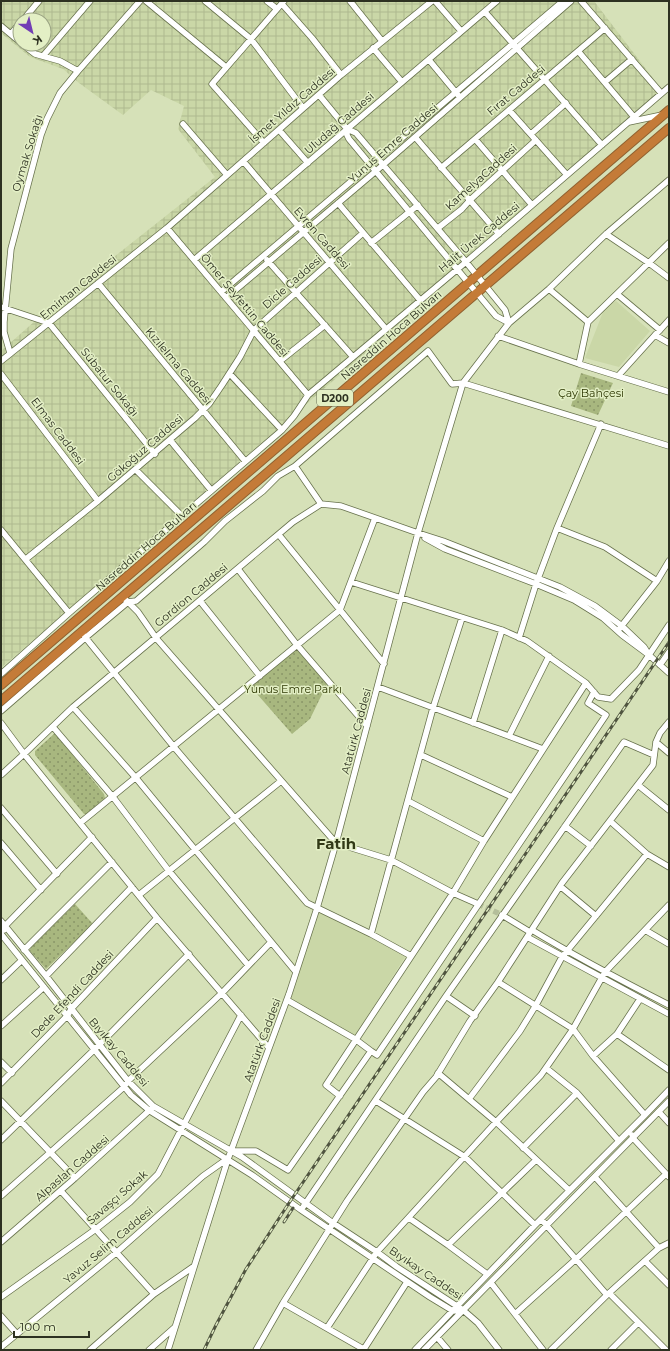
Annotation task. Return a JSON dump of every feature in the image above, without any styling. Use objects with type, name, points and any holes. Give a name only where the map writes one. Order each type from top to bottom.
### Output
[{"type":"highway","name":"Nasreddin Hoca Bulvarı","points":[[1,685],[666,113]]},
{"type":"highway","name":"Nasreddin Hoca Bulvarı","points":[[1,701],[125,600],[485,285],[669,128]]},
{"type":"street","points":[[30,12],[39,1]]},
{"type":"street","points":[[43,56],[90,1]]},
{"type":"street","name":"Oymak Sokağı","points":[[10,353],[4,332],[3,307],[11,249],[39,142],[47,120],[60,93],[140,1]]},
{"type":"street","points":[[146,1],[226,67]]},
{"type":"street","points":[[206,1],[251,39],[303,108]]},
{"type":"street","points":[[267,1],[277,9]]},
{"type":"street","points":[[350,1],[382,41]]},
{"type":"street","name":"İsmet Yıldız Caddesi","points":[[167,228],[341,75],[432,1]]},
{"type":"street","points":[[435,1],[462,31]]},
{"type":"street","name":"Uludağ Caddesi","points":[[194,260],[497,1]]},
{"type":"street","name":"Yunus Emre Caddesi","points":[[221,292],[563,1]]},
{"type":"street","name":"Yunus Emre Caddesi","points":[[226,298],[376,171],[571,1]]},
{"type":"street","points":[[581,1],[661,93]]},
{"type":"street","points":[[264,143],[212,84],[283,2],[341,75]]},
{"type":"street","points":[[485,12],[602,145]]},
{"type":"street","points":[[1,26],[11,34]]},
{"type":"street","name":"Fırat Caddesi","points":[[441,168],[605,28]]},
{"type":"street","points":[[374,48],[402,82]]},
{"type":"street","points":[[578,51],[634,117]]},
{"type":"street","points":[[34,52],[60,61],[78,71]]},
{"type":"street","points":[[605,82],[632,59]]},
{"type":"street","points":[[429,60],[460,98]]},
{"type":"street","name":"Halit Ürek Caddesi","points":[[1,674],[69,613],[282,430],[294,416],[308,394],[458,269],[669,87]]},
{"type":"street","points":[[319,95],[347,129],[356,133],[384,164],[477,275],[505,310],[509,324]]},
{"type":"street","points":[[531,134],[566,103]]},
{"type":"street","points":[[509,110],[567,175]]},
{"type":"street","points":[[628,122],[666,113]]},
{"type":"street","points":[[182,124],[227,175]]},
{"type":"street","points":[[347,129],[347,135],[350,139],[496,316],[509,324]]},
{"type":"street","points":[[279,130],[308,163]]},
{"type":"street","points":[[415,137],[499,234]]},
{"type":"street","points":[[475,139],[532,205]]},
{"type":"street","name":"KamelyaCaddesi","points":[[438,228],[462,209],[536,140]]},
{"type":"street","name":"Evren Caddesi","points":[[243,161],[386,329]]},
{"type":"street","name":"Atatürk Caddesi","points":[[168,1350],[228,1159],[287,1000],[317,908],[336,844],[418,533],[463,384],[498,336],[509,324],[606,234],[669,180]]},
{"type":"street","points":[[338,203],[420,300]]},
{"type":"street","points":[[371,243],[418,205]]},
{"type":"street","name":"Ömer Seyfettin Caddesi","points":[[167,228],[308,394]]},
{"type":"street","name":"Emirhan Caddesi","points":[[1,362],[10,353],[167,228]]},
{"type":"street","name":"Dicle Caddesi","points":[[254,330],[329,262],[363,234]]},
{"type":"street","points":[[606,234],[649,262],[669,278]]},
{"type":"street","points":[[579,364],[588,322],[669,243]]},
{"type":"street","points":[[264,256],[353,356]]},
{"type":"street","name":"Kızılelma Caddesi","points":[[98,283],[245,461]]},
{"type":"street","points":[[549,288],[588,322]]},
{"type":"street","points":[[617,294],[660,330]]},
{"type":"street","points":[[3,307],[49,323]]},
{"type":"street","points":[[618,376],[669,320]]},
{"type":"street","name":"Sübatur Sokağı","points":[[49,323],[154,454]]},
{"type":"street","points":[[280,361],[325,325]]},
{"type":"street","name":"Gökoğuz Caddesi","points":[[26,559],[136,470],[203,410],[230,374],[254,330]]},
{"type":"street","points":[[655,335],[669,343]]},
{"type":"street","points":[[498,336],[579,364],[669,392]]},
{"type":"street","points":[[125,600],[136,602],[204,542],[225,521],[263,491],[278,476],[295,466],[428,351],[452,384],[463,384],[601,424],[669,446]]},
{"type":"street","name":"Elmas Caddesi","points":[[1,374],[98,501]]},
{"type":"street","points":[[230,374],[282,430]]},
{"type":"street","points":[[519,638],[537,582],[557,528],[601,424]]},
{"type":"street","points":[[170,440],[211,490]]},
{"type":"street","points":[[295,466],[322,504],[341,506],[418,533],[444,549],[537,582],[560,588],[595,606],[622,626],[644,647],[649,655]]},
{"type":"street","points":[[136,470],[182,516]]},
{"type":"street","name":"Gordion Caddesi","points":[[1,774],[73,707],[293,522],[322,504]]},
{"type":"street","points":[[80,822],[113,797],[340,610],[375,518]]},
{"type":"street","points":[[557,528],[605,547],[657,581]]},
{"type":"street","points":[[1,530],[69,613]]},
{"type":"street","points":[[278,535],[384,664]]},
{"type":"street","points":[[618,631],[657,581],[669,561]]},
{"type":"street","points":[[238,569],[297,645],[367,726]]},
{"type":"street","points":[[351,582],[502,630],[527,641],[586,683],[598,697],[611,699],[639,670],[669,625]]},
{"type":"street","points":[[537,582],[574,600],[603,618],[669,673]]},
{"type":"street","points":[[125,600],[138,612],[156,638],[336,844],[391,860],[453,893],[478,904]]},
{"type":"street","points":[[200,601],[260,676]]},
{"type":"street","points":[[371,934],[433,708],[462,618]]},
{"type":"street","points":[[473,723],[502,630]]},
{"type":"street","points":[[1,711],[83,635],[174,747],[307,903],[371,934],[411,956]]},
{"type":"street","points":[[660,665],[669,652]]},
{"type":"street","points":[[509,736],[549,656]]},
{"type":"street","points":[[340,1096],[326,1085],[453,893],[484,841],[586,683]]},
{"type":"street","points":[[378,687],[543,749]]},
{"type":"street","points":[[287,1000],[356,1039],[377,1055],[606,715],[588,703],[594,692]]},
{"type":"street","points":[[73,707],[136,778],[296,972]]},
{"type":"street","points":[[256,1350],[283,1303],[333,1223],[404,1119],[438,1073],[560,886],[653,765],[656,742],[660,732],[669,722]]},
{"type":"street","points":[[1,723],[24,754],[157,918],[269,1048]]},
{"type":"street","points":[[53,727],[113,797],[169,871],[248,965]]},
{"type":"street","points":[[301,1210],[446,996],[624,742],[654,755]]},
{"type":"street","points":[[656,742],[669,753]]},
{"type":"street","points":[[421,754],[512,797]]},
{"type":"street","points":[[139,895],[281,781]]},
{"type":"street","points":[[638,785],[669,810]]},
{"type":"street","points":[[408,800],[484,841]]},
{"type":"street","points":[[1,808],[57,874]]},
{"type":"street","points":[[610,821],[647,854],[669,867]]},
{"type":"street","points":[[565,826],[591,846]]},
{"type":"street","points":[[1,935],[5,926],[92,838]]},
{"type":"street","points":[[2,846],[41,890]]},
{"type":"street","points":[[469,1099],[520,1031],[562,957],[647,854]]},
{"type":"street","points":[[24,950],[112,862]]},
{"type":"street","points":[[46,976],[132,886]]},
{"type":"street","points":[[560,886],[596,916]]},
{"type":"street","points":[[327,1328],[378,1252],[496,1122],[541,1075],[573,1029],[604,972],[669,905]]},
{"type":"street","points":[[502,915],[530,933],[562,957],[669,1014]]},
{"type":"street","name":"Dede Efendi Caddesi","points":[[1,1083],[68,1015],[71,1009],[157,918]]},
{"type":"street","name":"Bıyıkay Caddesi","points":[[1,921],[71,1009],[131,1095],[231,1151],[278,1182],[333,1223],[378,1252],[455,1308]]},
{"type":"street","points":[[645,930],[669,944]]},
{"type":"street","points":[[530,933],[669,1005]]},
{"type":"street","name":"Bıyıkay Caddesi","points":[[1,935],[68,1015],[152,1108],[181,1130],[252,1175],[407,1282],[455,1308],[463,1310]]},
{"type":"street","points":[[1,1196],[124,1087],[128,1081],[222,993],[271,942]]},
{"type":"street","points":[[1,1140],[97,1047],[189,954]]},
{"type":"street","points":[[1,980],[22,960]]},
{"type":"street","points":[[498,982],[573,1029],[593,1056],[646,1115]]},
{"type":"street","points":[[1,1026],[44,987]]},
{"type":"street","points":[[446,996],[475,1016]]},
{"type":"street","points":[[593,1056],[617,1034],[640,999]]},
{"type":"street","name":"Savaşçı Sokak","points":[[1,1297],[96,1229],[130,1202],[158,1174],[241,1014]]},
{"type":"street","points":[[617,1034],[669,1070]]},
{"type":"street","points":[[231,1151],[256,1151],[288,1170],[371,1050]]},
{"type":"street","points":[[1,1062],[12,1073]]},
{"type":"street","points":[[546,1068],[578,1093],[619,1141]]},
{"type":"street","points":[[438,1073],[496,1122],[569,1190]]},
{"type":"street","points":[[415,1350],[486,1274],[646,1115],[669,1090]]},
{"type":"street","points":[[523,1148],[578,1093]]},
{"type":"street","points":[[1,1101],[76,1178]]},
{"type":"street","points":[[376,1101],[465,1157],[535,1225]]},
{"type":"street","points":[[424,1350],[669,1101]]},
{"type":"street","name":"Alpaslan Caddesi","points":[[1,1242],[76,1178],[152,1108]]},
{"type":"street","points":[[659,1112],[669,1123]]},
{"type":"street","points":[[515,1314],[668,1175],[633,1138],[630,1130]]},
{"type":"street","name":"Yavuz Selim Caddesi","points":[[1,1347],[117,1252],[203,1176],[228,1159]]},
{"type":"street","points":[[448,1245],[536,1160]]},
{"type":"street","points":[[595,1177],[659,1248]]},
{"type":"street","points":[[61,1190],[154,1294]]},
{"type":"street","points":[[409,1218],[486,1274]]},
{"type":"street","points":[[541,1218],[608,1294],[666,1350]]},
{"type":"street","points":[[551,1350],[608,1294],[659,1248],[669,1244]]},
{"type":"street","points":[[645,1261],[669,1285]]},
{"type":"street","points":[[90,1350],[154,1294],[193,1267]]},
{"type":"street","points":[[283,1303],[364,1350],[407,1282]]},
{"type":"street","points":[[491,1283],[542,1350]]},
{"type":"street","points":[[463,1310],[478,1323],[499,1350]]},
{"type":"street","points":[[1,1316],[17,1334]]},
{"type":"street","points":[[611,1350],[638,1323]]},
{"type":"street","points":[[149,1350],[175,1326]]},
{"type":"street","points":[[437,1337],[448,1350]]},
{"type":"shaded area","points":[[1,1],[594,1],[665,94],[1,668],[1,351],[52,306],[215,177],[178,129],[184,106],[151,90],[123,115],[79,83],[63,69],[30,57],[24,52],[52,52],[52,12],[12,12],[12,42],[1,33]]},
{"type":"shaded area","points":[[616,301],[650,331],[619,367],[585,358],[605,307]]},
{"type":"shaded area","points":[[319,909],[405,957],[355,1036],[291,999]]},
{"type":"green space","name":"Çay Bahçesi","points":[[581,373],[613,383],[598,415],[571,406]]},
{"type":"green space","name":"Yunus Emre Parkı","points":[[297,648],[327,684],[310,719],[292,734],[251,687]]},
{"type":"green space","points":[[55,733],[104,794],[105,798],[87,814],[84,814],[35,755],[35,751]]},
{"type":"green space","points":[[75,904],[93,924],[46,969],[30,951],[31,947]]},
{"type":"tunnel","points":[[478,904],[502,915]]},
{"type":"railway","points":[[204,1350],[246,1269],[289,1203],[669,642]]},
{"type":"railway","points":[[284,1222],[293,1208]]},
{"type":"district","name":"Fatih","points":[[336,843]]}]
